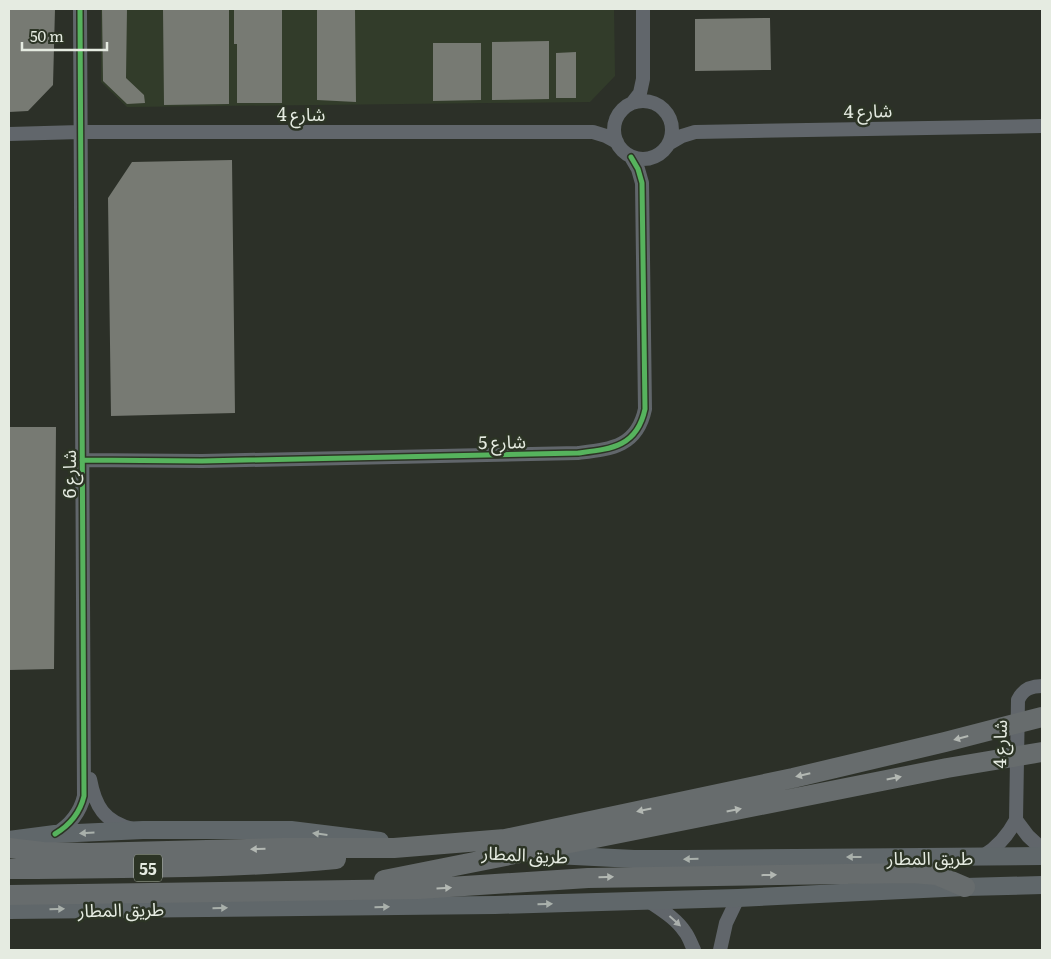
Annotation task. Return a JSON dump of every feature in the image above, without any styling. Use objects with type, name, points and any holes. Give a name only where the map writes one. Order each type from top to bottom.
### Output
[{"type":"highway","points":[[9,848],[43,852],[89,853],[284,848],[394,848],[505,839],[803,775],[1042,717]]},
{"type":"highway","points":[[290,891],[395,879],[947,768],[1042,752]]},
{"type":"highway","name":"55","points":[[9,869],[157,868],[288,864],[340,859],[394,848]]},
{"type":"highway","points":[[290,891],[419,890],[588,878],[912,873],[937,875],[965,887]]},
{"type":"highway","name":"طريق المطار","points":[[9,895],[290,891]]},
{"type":"main road","name":"طريق المطار","points":[[9,840],[55,834],[143,830],[291,830],[464,851],[634,859],[1042,856]]},
{"type":"main road","name":"طريق المطار","points":[[9,910],[495,905],[738,898],[1042,885]]},
{"type":"street","name":"شارع 6","points":[[55,834],[73,819],[82,805],[84,796],[84,132],[81,102],[80,9]]},
{"type":"street","points":[[642,9],[643,79],[640,93],[633,102],[623,108],[617,118],[614,130],[622,151],[631,157],[643,159],[655,157],[663,152],[670,143],[673,132],[671,120],[666,111],[657,104],[649,93],[643,79]]},
{"type":"street","points":[[633,102],[645,100],[657,104]]},
{"type":"street","name":"شارع 4","points":[[593,132],[617,118]]},
{"type":"street","name":"شارع 4","points":[[671,120],[683,128],[695,132]]},
{"type":"street","name":"شارع 4","points":[[670,143],[682,136],[695,132],[1042,126]]},
{"type":"street","name":"شارع 4","points":[[9,134],[84,132],[593,132],[617,142]]},
{"type":"street","name":"شارع 5","points":[[84,460],[202,461],[578,453],[613,448],[625,442],[640,426],[645,409],[642,183],[638,169],[631,157]]},
{"type":"street","name":"شارع 5","points":[[642,183],[647,169],[655,157]]},
{"type":"street","name":"شارع 6","points":[[84,460],[90,780],[94,796],[104,814],[118,824],[143,830]]},
{"type":"street","name":"شارع 4","points":[[1016,820],[1018,700],[1028,688],[1042,686]]},
{"type":"street","points":[[983,856],[1003,841],[1016,820],[1042,850]]},
{"type":"street","points":[[720,950],[726,923],[738,898]]},
{"type":"street","points":[[647,900],[680,926],[694,950]]},
{"type":"shaded area","points":[[101,9],[614,9],[615,76],[590,102],[127,107],[101,82]]},
{"type":"building","points":[[9,9],[55,9],[53,85],[28,111],[9,112]]},
{"type":"building","points":[[102,9],[127,9],[126,78],[144,95],[145,103],[127,104],[103,81]]},
{"type":"building","points":[[163,9],[229,9],[229,104],[164,105]]},
{"type":"building","points":[[234,9],[282,9],[282,103],[237,103],[237,44],[234,44]]},
{"type":"building","points":[[317,9],[355,9],[356,102],[317,100]]},
{"type":"building","points":[[770,18],[771,70],[695,71],[695,19]]},
{"type":"building","points":[[549,41],[549,99],[492,100],[492,42]]},
{"type":"building","points":[[433,43],[481,43],[481,100],[433,101]]},
{"type":"building","points":[[576,52],[576,98],[556,98],[556,53]]},
{"type":"building","points":[[232,160],[235,413],[111,416],[108,198],[132,162]]},
{"type":"building","points":[[9,427],[56,427],[54,669],[9,670]]},
{"type":"cycle path","points":[[55,834],[74,818],[84,796],[80,9]]},
{"type":"cycle path","points":[[82,460],[202,461],[578,453],[601,450],[621,444],[636,431],[645,409],[642,183],[638,169],[631,157]]}]
